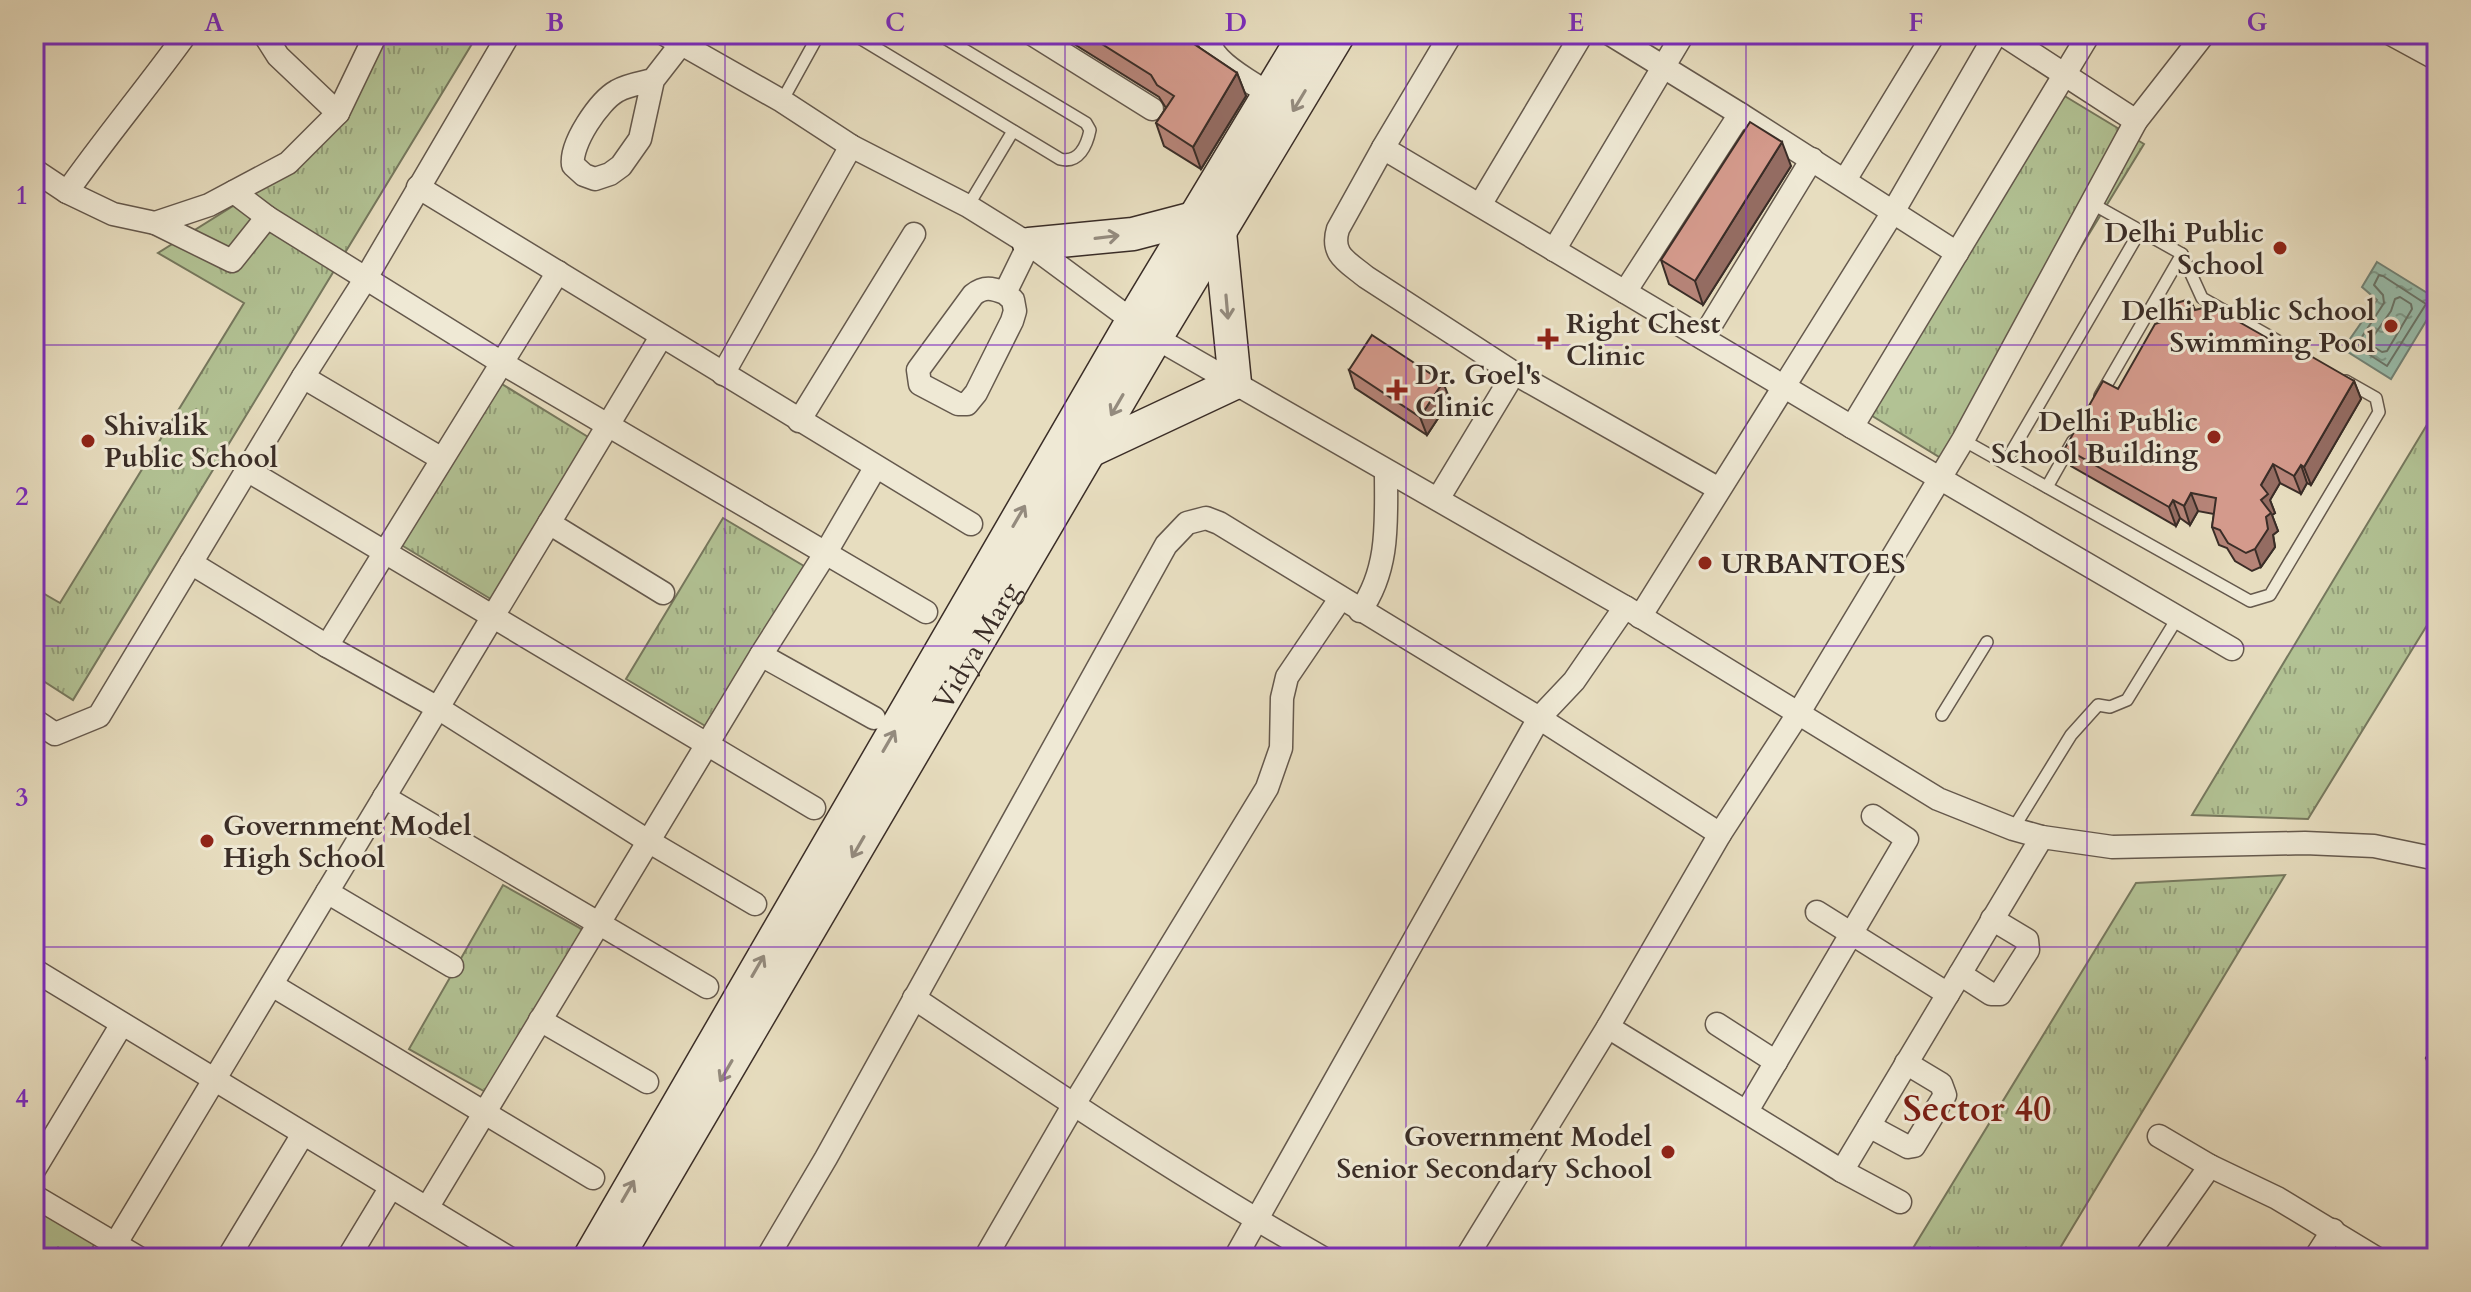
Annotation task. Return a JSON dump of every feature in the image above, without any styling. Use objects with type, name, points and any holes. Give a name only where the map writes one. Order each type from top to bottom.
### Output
[{"type":"main road","name":"Vidya Marg","points":[[1207,225],[1269,94],[1305,34]]},
{"type":"main road","name":"Vidya Marg","points":[[589,1258],[1207,225],[1339,34]]},
{"type":"main road","points":[[1029,244],[1207,225],[1235,383],[1090,451]]},
{"type":"main road","name":"Vidya Marg","points":[[617,1258],[1090,451],[1144,330]]},
{"type":"street","points":[[67,192],[186,34]]},
{"type":"street","points":[[264,34],[278,56],[338,113]]},
{"type":"street","points":[[155,223],[209,205],[288,163],[338,113],[376,34]]},
{"type":"street","points":[[34,720],[55,734],[99,716],[366,278],[509,34]]},
{"type":"street","points":[[1032,34],[1152,109]]},
{"type":"street","points":[[1451,34],[1338,229],[1334,242],[1337,251],[1366,277],[1514,373],[1719,489]]},
{"type":"street","points":[[1480,205],[1582,34]]},
{"type":"street","points":[[1610,34],[1957,253]]},
{"type":"street","points":[[1554,250],[1683,34]]},
{"type":"street","points":[[1845,180],[1934,34]]},
{"type":"street","points":[[1235,1258],[1539,718],[1632,612],[1719,489],[1893,212],[1999,34],[2065,73],[2136,121]]},
{"type":"street","points":[[1852,427],[2089,34]]},
{"type":"street","points":[[1466,1258],[1608,1027],[1720,834],[1798,714],[1963,440],[2136,121],[2204,34]]},
{"type":"street","points":[[2391,34],[2437,59]]},
{"type":"street","points":[[1208,36],[1215,57],[1269,94]]},
{"type":"street","points":[[653,80],[677,37],[851,146],[968,206],[1029,244],[1144,330],[1632,612],[1938,799],[2013,829],[2042,837],[2112,847],[2218,843],[2374,846],[2437,859]]},
{"type":"street","points":[[1625,292],[1740,114]]},
{"type":"street","points":[[723,374],[851,146]]},
{"type":"street","points":[[1383,148],[2232,649]]},
{"type":"street","points":[[1703,338],[1812,159]]},
{"type":"street","points":[[34,170],[67,192],[113,214],[155,223],[232,261],[267,217]]},
{"type":"street","points":[[418,187],[971,524]]},
{"type":"street","points":[[234,192],[267,217],[502,363],[926,612]]},
{"type":"street","points":[[799,421],[914,234]]},
{"type":"street","points":[[1005,293],[1029,244]]},
{"type":"street","points":[[327,646],[558,272]]},
{"type":"street","points":[[989,288],[1005,293],[1013,300],[1015,311],[1012,321],[976,393],[967,404],[958,404],[920,384],[918,370],[973,295],[980,289],[989,288]]},
{"type":"street","points":[[111,1251],[661,337]]},
{"type":"street","points":[[1438,499],[1514,373]]},
{"type":"street","points":[[303,377],[442,459]]},
{"type":"street","points":[[427,1208],[875,468]]},
{"type":"street","points":[[247,470],[814,808]]},
{"type":"street","points":[[985,1258],[1073,1106],[1267,788],[1281,748],[1282,698],[1287,677],[1350,605],[1371,596],[1384,552],[1386,472]]},
{"type":"street","points":[[767,1258],[826,1158],[1166,545],[1187,523],[1198,519],[1219,523],[1539,718],[1720,834]]},
{"type":"street","points":[[549,523],[663,593]]},
{"type":"street","points":[[191,563],[327,646],[438,708],[648,841],[755,904]]},
{"type":"street","points":[[761,655],[874,718]]},
{"type":"street","points":[[384,797],[707,987]]},
{"type":"street","points":[[1747,1111],[1907,839],[1873,816]]},
{"type":"street","points":[[1842,1171],[2042,837]]},
{"type":"street","points":[[327,892],[452,966]]},
{"type":"street","points":[[1817,912],[1948,994]]},
{"type":"street","points":[[1960,974],[1991,994],[2000,994],[2028,950],[2027,940],[1992,919]]},
{"type":"street","points":[[34,970],[427,1208],[476,1249],[509,1258]]},
{"type":"street","points":[[272,985],[593,1178]]},
{"type":"street","points":[[914,998],[1073,1106],[1257,1221],[1323,1258]]},
{"type":"street","points":[[540,1020],[647,1082]]},
{"type":"street","points":[[34,1170],[122,1024]]},
{"type":"street","points":[[1717,1024],[1776,1062]]},
{"type":"street","points":[[1608,1027],[1842,1171],[1900,1202]]},
{"type":"street","points":[[1869,1126],[1908,1147],[1914,1146],[1945,1095],[1941,1084],[1906,1063]]},
{"type":"street","points":[[228,1258],[303,1134]]},
{"type":"street","points":[[2159,1136],[2210,1166],[2277,1198],[2333,1230],[2370,1256]]},
{"type":"street","points":[[2145,1258],[2210,1166]]},
{"type":"street","points":[[348,1258],[391,1187]]},
{"type":"street","points":[[34,1196],[111,1251],[139,1258]]},
{"type":"street","points":[[2315,1258],[2333,1230]]},
{"type":"lane","points":[[782,101],[819,34]]},
{"type":"lane","points":[[853,34],[1066,161],[1081,152],[1090,130],[1086,123],[938,34]]},
{"type":"lane","points":[[968,206],[1013,131]]},
{"type":"lane","points":[[2091,203],[2182,254],[2202,298],[2309,359]]},
{"type":"lane","points":[[2005,463],[2140,231]]},
{"type":"lane","points":[[2094,405],[2182,254]]},
{"type":"lane","points":[[1963,440],[2250,601],[2270,595],[2379,412],[2376,398],[2336,375]]},
{"type":"lane","points":[[2047,487],[2078,432]]},
{"type":"lane","points":[[2013,829],[2071,735],[2098,705],[2110,707],[2127,700],[2178,617]]},
{"type":"lane","points":[[1942,715],[1987,642]]},
{"type":"green space","points":[[368,34],[478,34],[73,700],[34,675],[34,588],[60,603],[244,303],[158,253],[308,159]]},
{"type":"green space","points":[[2063,95],[2144,144],[1949,463],[1869,414]]},
{"type":"green space","points":[[497,381],[593,440],[494,601],[398,543]]},
{"type":"green space","points":[[2437,408],[2437,609],[2308,819],[2192,815]]},
{"type":"green space","points":[[723,518],[804,566],[707,727],[626,679]]},
{"type":"green space","points":[[2285,875],[2054,1258],[1907,1258],[2136,883]]},
{"type":"green space","points":[[503,885],[583,930],[489,1094],[409,1049]]},
{"type":"green space","points":[[34,1203],[97,1240],[86,1258],[34,1258]]},
{"type":"water","name":"Delhi Public School Swimming Pool","points":[[2377,262],[2437,299],[2391,379],[2343,349],[2377,300],[2362,287]]},
{"type":"building","points":[[1086,34],[1179,34],[1237,73],[1193,147],[1156,123],[1174,96],[1157,85],[1151,75]]},
{"type":"building","points":[[1750,122],[1782,142],[1695,281],[1661,260]]},
{"type":"building","name":"Delhi Public School Building","points":[[2190,299],[2195,310],[2211,306],[2285,348],[2288,343],[2354,381],[2304,467],[2301,465],[2294,476],[2273,464],[2261,485],[2268,494],[2261,500],[2271,513],[2266,517],[2268,529],[2255,549],[2246,553],[2228,543],[2220,530],[2212,527],[2216,498],[2191,493],[2184,506],[2173,500],[2169,507],[2065,448],[2103,381],[2118,389],[2155,324],[2175,317],[2173,304]]},
{"type":"building","points":[[1372,335],[1443,382],[1420,417],[1349,370]]},
{"type":"building","points":[[2437,1041],[2437,1065],[2426,1058]]},
{"type":"place","name":"Delhi Public School","points":[[2280,248]]},
{"type":"place","name":"Delhi Public School Swimming Pool","points":[[2391,326]]},
{"type":"place","name":"Right Chest Clinic","points":[[1548,339]]},
{"type":"place","name":"Dr. Goel's Clinic","points":[[1397,390]]},
{"type":"place","name":"Delhi Public School Building","points":[[2214,437]]},
{"type":"place","name":"Shivalik Public School","points":[[88,441]]},
{"type":"place","name":"URBANTOES","points":[[1705,563]]},
{"type":"place","name":"Government Model High School","points":[[207,841]]},
{"type":"place","name":"Government Model Senior Secondary School","points":[[1668,1152]]},
{"type":"district","name":"Sector 40","points":[[1977,1108]]}]
